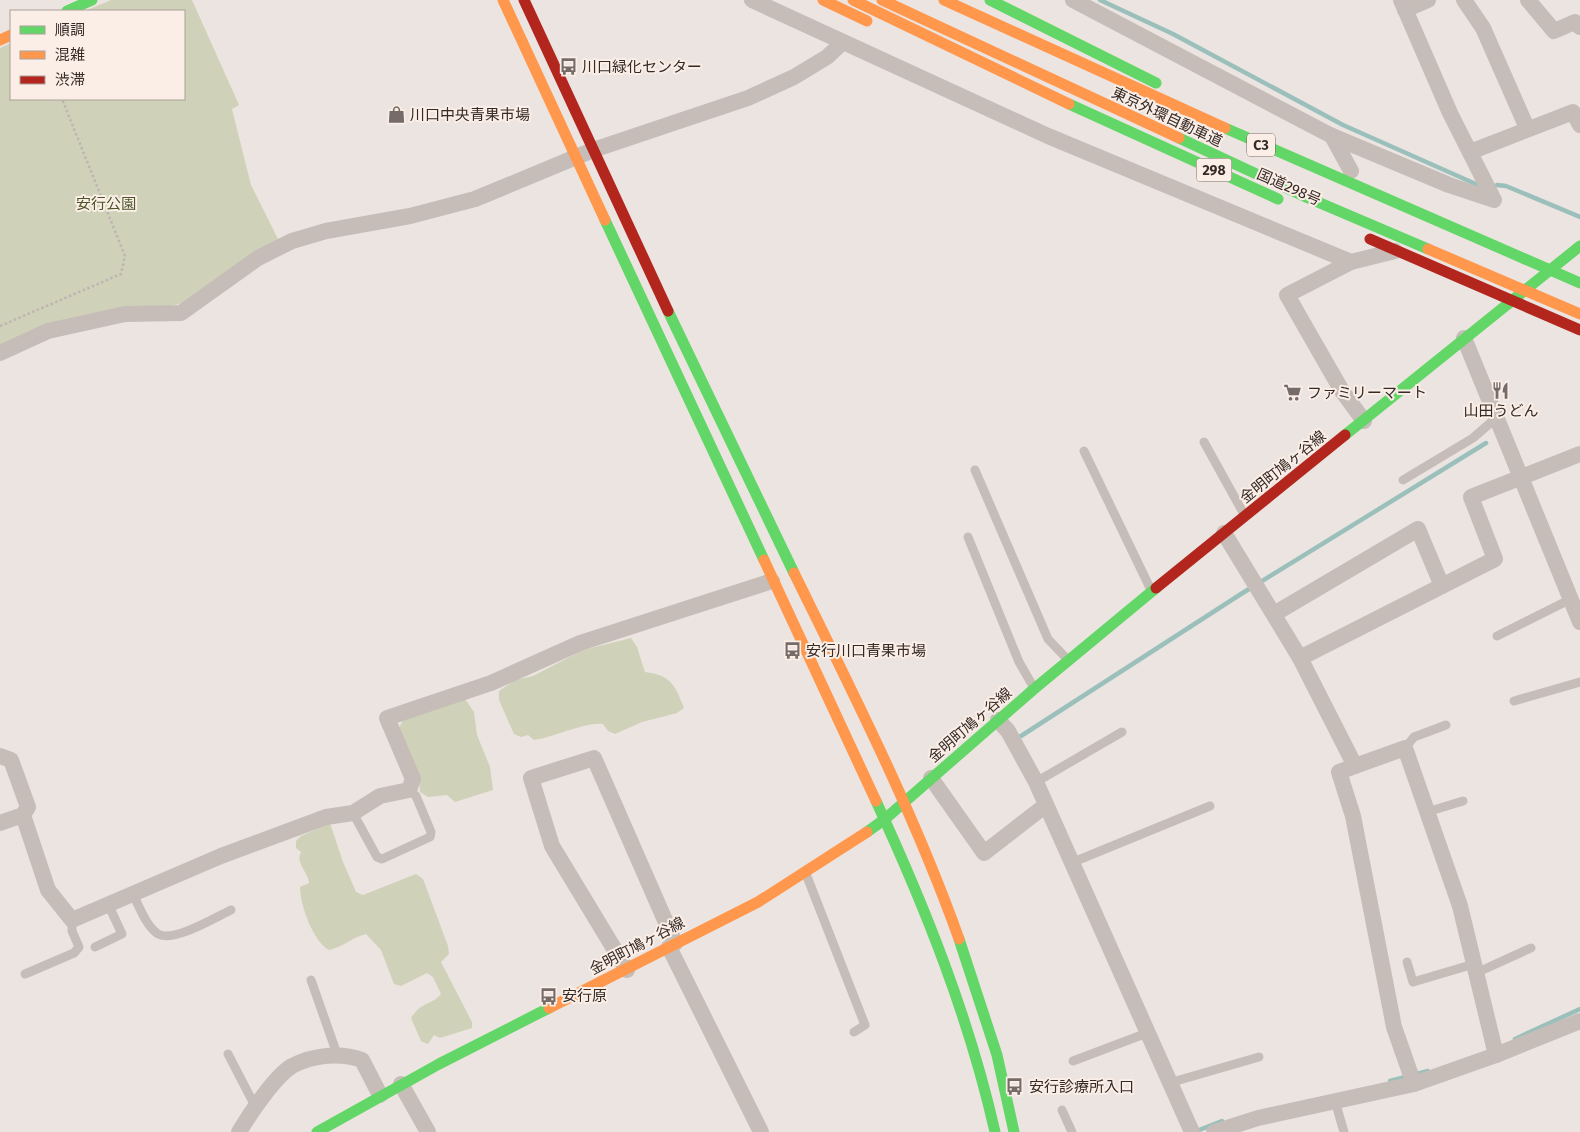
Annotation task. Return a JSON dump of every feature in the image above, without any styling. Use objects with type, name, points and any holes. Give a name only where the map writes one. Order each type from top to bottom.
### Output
[{"type":"main road","points":[[70,10],[92,0]]},
{"type":"main road","points":[[503,0],[914,883],[964,1018],[988,1098],[994,1132]]},
{"type":"main road","points":[[524,0],[773,532],[904,801],[947,900],[994,1040],[1014,1132]]},
{"type":"main road","points":[[823,0],[876,25]]},
{"type":"main road","name":"国道298号","points":[[853,0],[1147,141],[1290,204]]},
{"type":"main road","name":"東京外環自動車道","points":[[882,0],[1306,197],[1580,314]]},
{"type":"main road","name":"東京外環自動車道","points":[[944,0],[1166,103],[1580,283]]},
{"type":"main road","points":[[976,0],[1182,95]]},
{"type":"main road","points":[[990,0],[1156,84]]},
{"type":"main road","points":[[894,33],[1147,141]]},
{"type":"main road","points":[[1253,127],[1580,271]]},
{"type":"main road","points":[[1361,235],[1580,330]]},
{"type":"main road","name":"金明町鳩ヶ谷線","points":[[321,1131],[380,1095],[758,902],[806,874],[885,819],[1034,689],[1464,338],[1580,246]]},
{"type":"street","points":[[752,0],[1048,136],[1351,262]]},
{"type":"street","points":[[1073,0],[1332,136],[1449,185],[1494,200],[1403,5],[1428,0]]},
{"type":"street","points":[[1464,0],[1484,28],[1527,128]]},
{"type":"street","points":[[1528,0],[1554,31],[1575,22],[1580,27]]},
{"type":"street","points":[[0,353],[48,331],[126,314],[181,313],[258,258],[292,241],[326,231],[410,216],[475,199],[593,150],[748,98],[794,77],[827,57],[842,43]]},
{"type":"street","points":[[1470,152],[1527,128],[1573,112],[1580,125]]},
{"type":"street","points":[[1332,136],[1351,171]]},
{"type":"street","points":[[1364,421],[1342,391],[1287,295],[1351,262],[1397,251]]},
{"type":"street","points":[[1464,338],[1519,477],[1580,622]]},
{"type":"street","points":[[1300,658],[1495,559],[1471,497],[1580,454]]},
{"type":"street","points":[[1274,614],[1418,529],[1442,586]]},
{"type":"street","points":[[1224,533],[1300,658],[1355,766]]},
{"type":"street","points":[[23,814],[48,890],[72,920],[220,856],[326,817],[353,814],[380,796],[409,790],[413,779],[387,718],[491,683],[580,643],[772,581]]},
{"type":"street","points":[[998,720],[1008,730],[1036,782],[1192,1132]]},
{"type":"street","points":[[1414,1084],[1394,1027],[1353,816],[1339,772],[1404,748],[1460,906],[1496,1055]]},
{"type":"street","points":[[0,756],[11,760],[28,807],[23,814],[0,823]]},
{"type":"street","points":[[627,970],[552,846],[531,778],[594,758],[672,945],[761,1132]]},
{"type":"street","points":[[931,778],[984,853],[1046,805]]},
{"type":"street","points":[[1214,1132],[1258,1118],[1414,1084],[1496,1055],[1580,1021]]},
{"type":"street","points":[[239,1132],[255,1106],[290,1067],[310,1059],[346,1054],[362,1060],[380,1095]]},
{"type":"street","points":[[401,1084],[428,1132]]},
{"type":"lane","points":[[1402,480],[1473,438],[1496,418]]},
{"type":"lane","points":[[1204,442],[1245,516]]},
{"type":"lane","points":[[1084,450],[1152,592]]},
{"type":"lane","points":[[975,470],[1048,639],[1069,661]]},
{"type":"lane","points":[[968,537],[1018,662],[1034,689]]},
{"type":"lane","points":[[1497,636],[1570,599]]},
{"type":"lane","points":[[1514,700],[1580,682]]},
{"type":"lane","points":[[1404,748],[1414,737],[1446,725]]},
{"type":"lane","points":[[1036,782],[1122,732]]},
{"type":"lane","points":[[353,814],[377,857],[382,859],[430,837],[431,832],[416,796],[409,790]]},
{"type":"lane","points":[[1427,812],[1463,801]]},
{"type":"lane","points":[[1071,863],[1210,806]]},
{"type":"lane","points":[[806,874],[865,1025],[854,1032]]},
{"type":"lane","points":[[133,894],[150,926],[158,934],[166,936],[178,935],[231,910]]},
{"type":"lane","points":[[95,947],[122,934],[108,904]]},
{"type":"lane","points":[[25,974],[74,953],[78,947],[72,931],[72,920]]},
{"type":"lane","points":[[1407,962],[1413,982],[1475,969],[1532,948]]},
{"type":"lane","points":[[311,980],[337,1054]]},
{"type":"lane","points":[[1074,1061],[1147,1034]]},
{"type":"lane","points":[[228,1054],[255,1106]]},
{"type":"lane","points":[[1169,1083],[1259,1057]]},
{"type":"lane","points":[[1335,1101],[1344,1132]]},
{"type":"lane","points":[[1062,1110],[1072,1132]]},
{"type":"path","points":[[0,326],[121,274],[125,256],[62,100]]},
{"type":"green space","name":"安行公園","points":[[111,0],[192,0],[239,105],[232,109],[251,185],[278,239],[187,302],[0,347],[0,48],[10,43],[10,100],[185,100],[185,10],[87,10]]},
{"type":"green space","points":[[631,638],[637,647],[645,672],[654,673],[671,682],[684,708],[677,713],[642,722],[615,734],[608,731],[603,724],[595,724],[534,740],[528,735],[521,737],[514,734],[499,700],[499,691],[515,680],[533,676],[583,650]]},
{"type":"green space","points":[[465,699],[474,712],[477,735],[490,767],[493,790],[455,802],[447,795],[428,797],[420,792],[419,780],[399,728],[403,720]]},
{"type":"green space","points":[[330,823],[343,862],[356,892],[363,895],[416,874],[423,879],[448,946],[449,954],[441,962],[472,1022],[472,1028],[440,1038],[434,1035],[428,1044],[421,1041],[411,1018],[419,1008],[441,994],[433,977],[427,973],[401,986],[394,984],[381,950],[366,934],[329,950],[318,939],[308,922],[302,903],[300,887],[309,883],[301,864],[301,852],[296,848],[296,841],[301,836]]},
{"type":"waterway","points":[[1100,0],[1173,34],[1343,125],[1478,185]]},
{"type":"waterway","points":[[1497,185],[1506,186],[1580,217]]},
{"type":"waterway","points":[[1021,736],[1241,594],[1486,443]]},
{"type":"waterway","points":[[1515,1039],[1580,1009]]},
{"type":"waterway","points":[[1390,1081],[1428,1071]]},
{"type":"waterway","points":[[1194,1132],[1222,1121]]},
{"type":"traffic: fast","points":[[69,10],[92,0]]},
{"type":"traffic: fast","points":[[990,0],[1156,83]]},
{"type":"traffic: fast","points":[[1069,104],[1278,199]]},
{"type":"traffic: fast","points":[[1225,128],[1580,283]]},
{"type":"traffic: fast","points":[[1179,138],[1306,197],[1428,249]]},
{"type":"traffic: fast","points":[[605,220],[764,560]]},
{"type":"traffic: fast","points":[[1345,435],[1580,246]]},
{"type":"traffic: fast","points":[[668,311],[794,573]]},
{"type":"traffic: fast","points":[[867,832],[885,819],[1034,689],[1156,588]]},
{"type":"traffic: fast","points":[[876,801],[912,881],[944,963],[972,1047],[995,1132]]},
{"type":"traffic: fast","points":[[959,939],[997,1055],[1014,1132]]},
{"type":"traffic: fast","points":[[317,1132],[439,1064],[549,1008]]},
{"type":"traffic: slow","points":[[503,0],[605,220]]},
{"type":"traffic: slow","points":[[823,0],[867,21]]},
{"type":"traffic: slow","points":[[853,0],[1069,104]]},
{"type":"traffic: slow","points":[[882,0],[1179,138]]},
{"type":"traffic: slow","points":[[944,0],[1225,128]]},
{"type":"traffic: slow","points":[[0,40],[10,35]]},
{"type":"traffic: slow","points":[[1428,249],[1580,314]]},
{"type":"traffic: slow","points":[[764,560],[876,801]]},
{"type":"traffic: slow","points":[[794,573],[903,799],[959,939]]},
{"type":"traffic: slow","points":[[549,1008],[758,902],[867,832]]},
{"type":"traffic: jam","points":[[524,0],[668,311]]},
{"type":"traffic: jam","points":[[1370,239],[1580,330]]},
{"type":"traffic: jam","points":[[1156,588],[1345,435]]},
{"type":"place","name":"川口緑化センター","points":[[568,67]]},
{"type":"place","name":"川口中央青果市場","points":[[396,115]]},
{"type":"place","name":"山田うどん","points":[[1501,390]]},
{"type":"place","name":"ファミリーマート","points":[[1293,393]]},
{"type":"place","name":"安行川口青果市場","points":[[792,651]]},
{"type":"place","name":"安行原","points":[[548,996]]},
{"type":"place","name":"安行診療所入口","points":[[1015,1087]]}]
